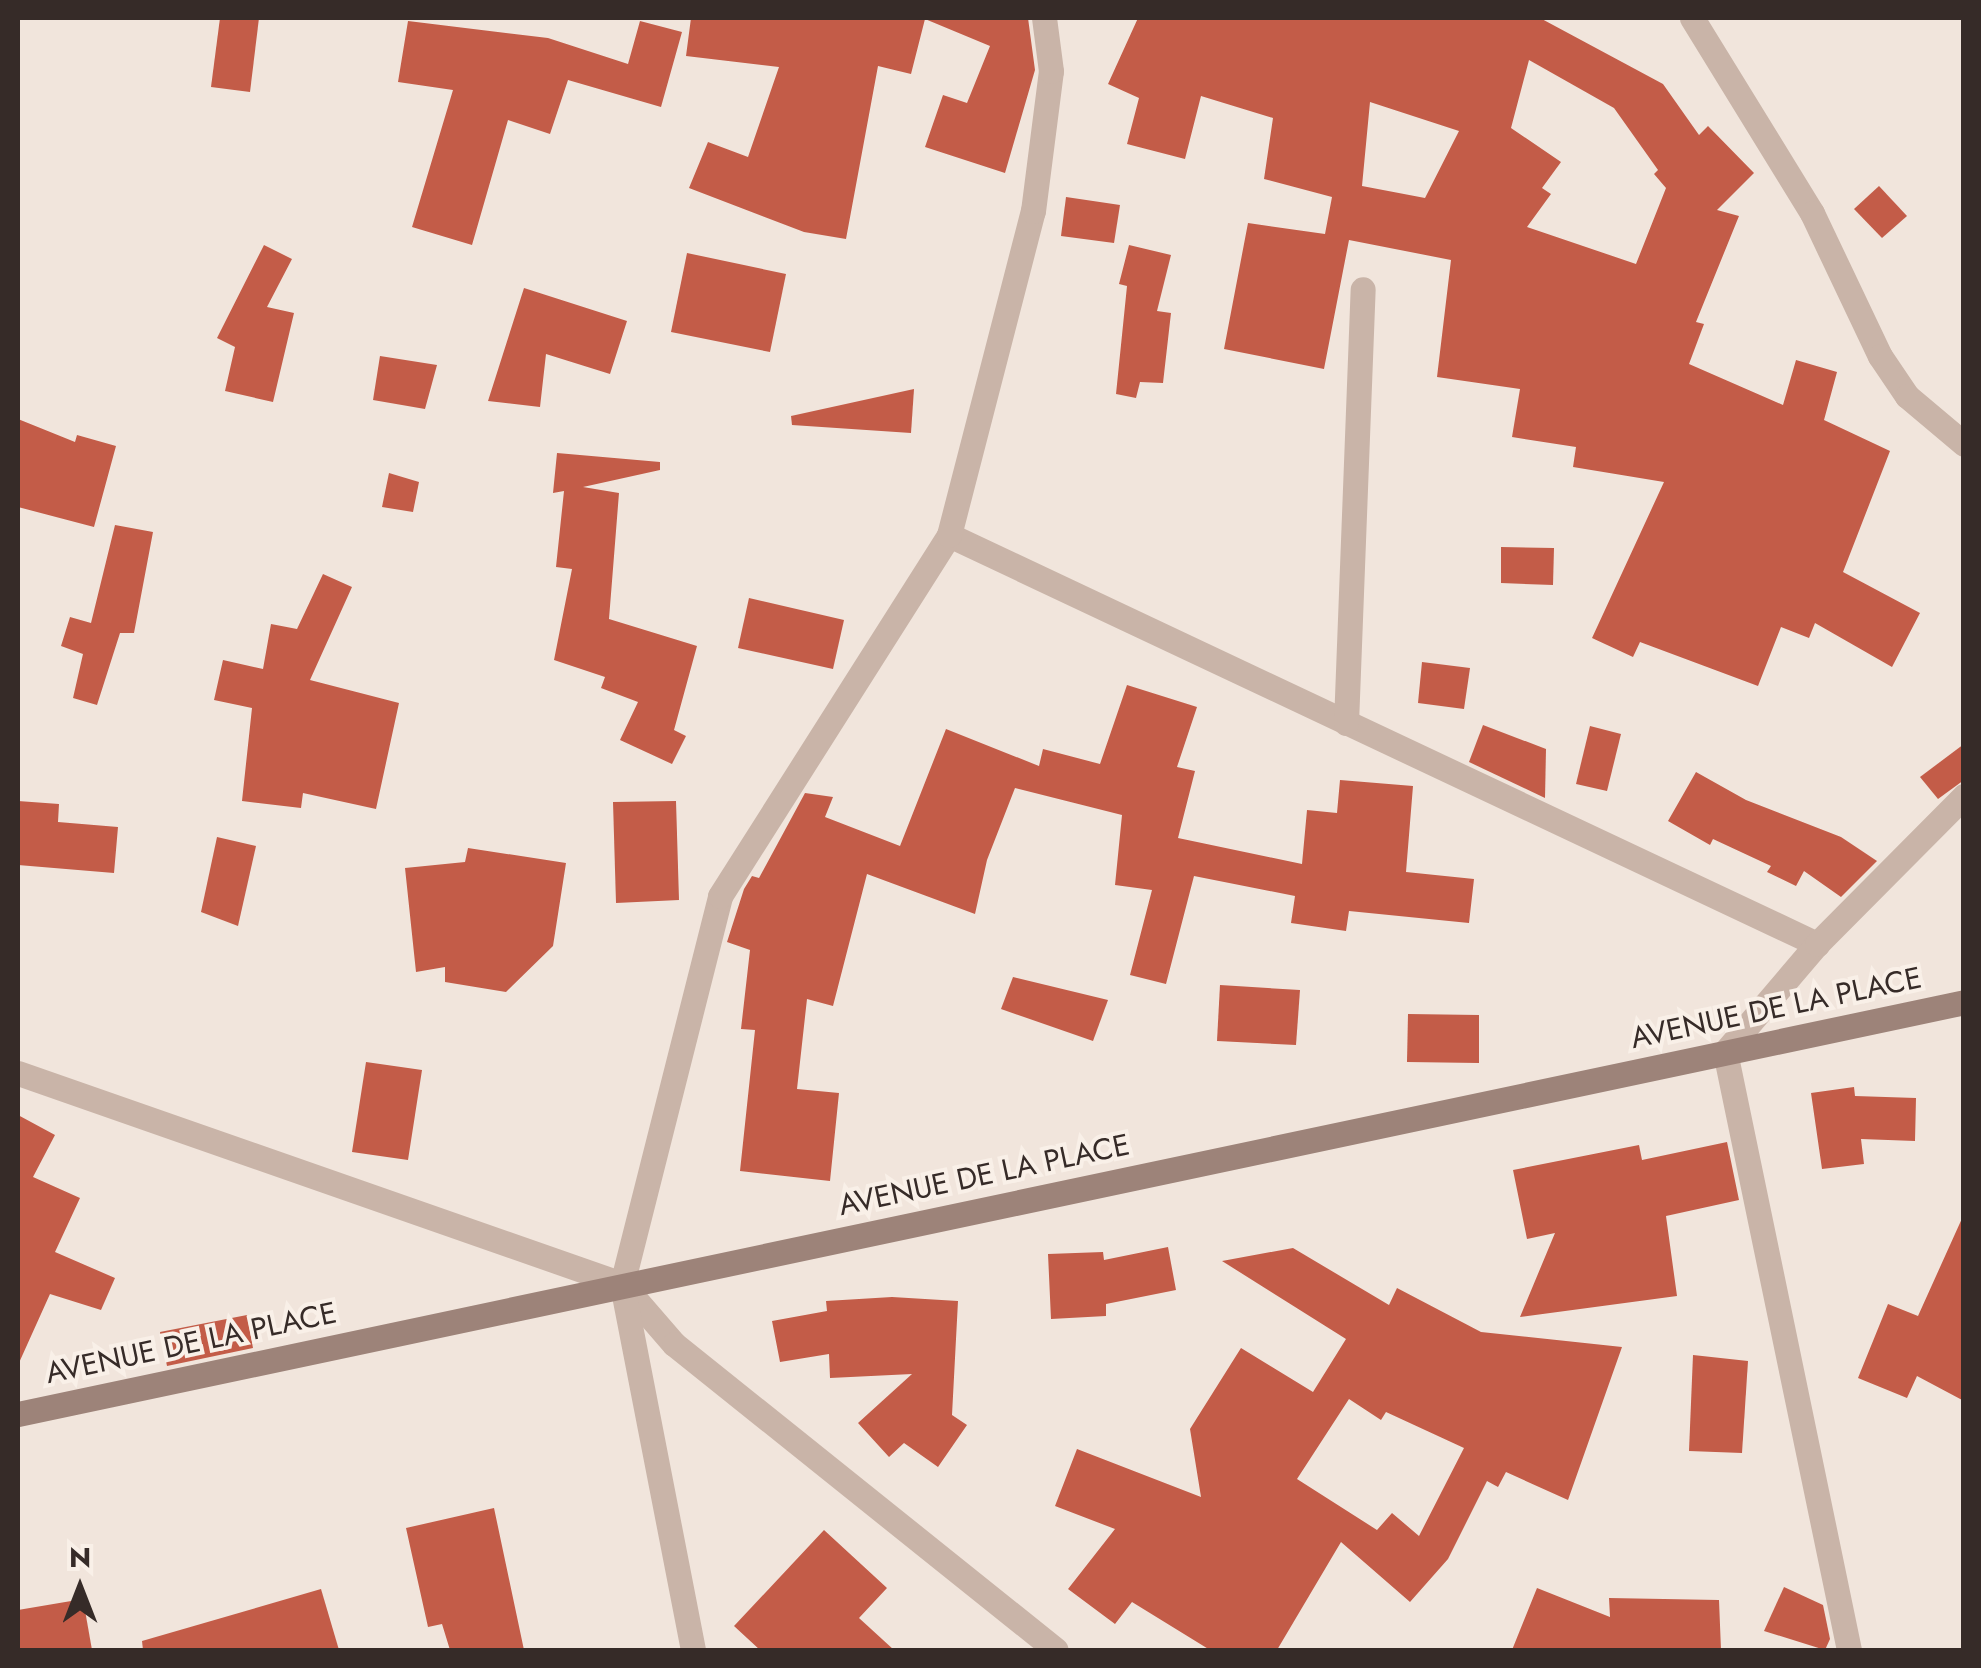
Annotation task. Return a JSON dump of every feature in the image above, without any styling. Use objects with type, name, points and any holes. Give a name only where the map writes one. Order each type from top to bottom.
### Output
[{"type":"street","points":[[693,1650],[622,1284],[720,896],[949,535],[1034,211],[1050,71],[1044,18]]},
{"type":"street","points":[[1692,18],[1812,213],[1880,356],[1907,396],[1964,444]]},
{"type":"street","points":[[1346,722],[1364,289]]},
{"type":"street","points":[[949,535],[1818,944]]},
{"type":"street","points":[[1849,1650],[1725,1052],[1818,944],[1964,796]]},
{"type":"street","name":"AVENUE DE LA PLACE","points":[[18,1414],[1964,1002]]},
{"type":"street","points":[[18,1072],[622,1284],[674,1344],[1056,1650]]},
{"type":"building","points":[[220,18],[259,18],[250,92],[211,87]]},
{"type":"building","points":[[691,18],[1028,18],[1035,70],[1005,173],[925,147],[943,95],[967,103],[990,46],[925,19],[911,74],[878,66],[846,239],[804,232],[689,188],[708,142],[748,157],[779,67],[686,56]]},
{"type":"building","points":[[1138,18],[1540,18],[1663,84],[1699,135],[1708,126],[1754,173],[1717,210],[1739,216],[1696,322],[1704,324],[1689,364],[1783,405],[1796,360],[1837,372],[1824,420],[1890,451],[1843,572],[1920,613],[1892,667],[1815,623],[1809,638],[1781,627],[1758,686],[1640,642],[1633,657],[1592,638],[1664,482],[1573,467],[1576,447],[1512,437],[1520,389],[1437,377],[1451,260],[1349,240],[1324,369],[1224,349],[1248,223],[1325,234],[1332,197],[1264,179],[1273,118],[1201,96],[1185,159],[1127,144],[1139,98],[1108,84]],"holes":[[[1529,60],[1614,108],[1658,170],[1654,174],[1666,188],[1636,264],[1527,227],[1551,194],[1542,188],[1561,162],[1511,128]],[[1370,102],[1459,131],[1425,198],[1362,186]]]},
{"type":"building","points":[[408,21],[548,38],[628,64],[640,21],[682,32],[661,107],[568,80],[550,134],[508,120],[472,245],[412,227],[453,90],[398,82]]},
{"type":"building","points":[[1879,186],[1907,216],[1882,238],[1854,209]]},
{"type":"building","points":[[1066,197],[1120,205],[1114,243],[1061,236]]},
{"type":"building","points":[[264,245],[292,259],[267,307],[294,313],[273,402],[225,391],[235,347],[217,338]]},
{"type":"building","points":[[1129,245],[1171,255],[1157,311],[1171,313],[1163,383],[1140,382],[1136,398],[1116,394],[1127,286],[1119,284]]},
{"type":"building","points":[[687,253],[786,274],[770,352],[671,332]]},
{"type":"building","points":[[524,288],[627,321],[610,374],[546,354],[540,407],[488,401]]},
{"type":"building","points":[[380,356],[437,365],[425,409],[373,400]]},
{"type":"building","points":[[914,389],[911,433],[792,425],[791,416]]},
{"type":"building","points":[[18,419],[75,442],[77,435],[116,446],[94,527],[18,507]]},
{"type":"building","points":[[557,453],[660,462],[660,470],[583,487],[619,493],[609,619],[697,646],[674,730],[686,736],[672,764],[620,740],[638,702],[601,688],[605,677],[554,660],[572,569],[556,567],[564,491],[553,493]]},
{"type":"building","points":[[389,473],[419,482],[413,512],[382,507]]},
{"type":"building","points":[[115,525],[153,532],[134,633],[120,633],[97,705],[73,698],[83,654],[61,646],[70,617],[91,623]]},
{"type":"building","points":[[1501,547],[1554,548],[1553,585],[1501,583]]},
{"type":"building","points":[[323,574],[352,587],[310,680],[399,703],[376,809],[303,793],[301,808],[242,801],[252,708],[214,700],[223,660],[263,669],[271,624],[297,629]]},
{"type":"building","points":[[749,598],[844,620],[833,669],[738,648]]},
{"type":"building","points":[[1422,662],[1470,668],[1464,709],[1418,703]]},
{"type":"building","points":[[1127,685],[1197,707],[1177,767],[1195,771],[1178,838],[1302,864],[1307,810],[1337,813],[1340,780],[1413,786],[1406,872],[1474,879],[1469,923],[1349,911],[1346,931],[1291,923],[1295,896],[1194,876],[1166,984],[1130,975],[1152,890],[1115,885],[1122,815],[1015,788],[987,860],[975,914],[867,874],[833,1006],[807,999],[797,1089],[839,1093],[830,1181],[740,1171],[755,1030],[741,1029],[750,950],[727,942],[744,889],[752,876],[759,878],[805,793],[833,797],[825,817],[900,846],[946,729],[1039,766],[1043,749],[1100,764]]},
{"type":"building","points":[[1483,725],[1546,749],[1545,798],[1469,762]]},
{"type":"building","points":[[1590,726],[1621,734],[1607,791],[1576,784]]},
{"type":"building","points":[[1964,744],[1964,780],[1938,799],[1920,777]]},
{"type":"building","points":[[1696,772],[1746,800],[1841,837],[1877,861],[1841,897],[1804,871],[1796,886],[1767,872],[1771,866],[1713,839],[1710,845],[1668,821]]},
{"type":"building","points":[[18,801],[59,804],[58,822],[118,827],[114,873],[18,865]]},
{"type":"building","points":[[676,801],[679,900],[616,903],[613,802]]},
{"type":"building","points":[[217,837],[256,846],[238,926],[201,912]]},
{"type":"building","points":[[468,848],[566,863],[553,946],[506,992],[445,982],[445,967],[416,972],[405,868],[465,862]]},
{"type":"building","points":[[1013,977],[1108,1000],[1093,1041],[1001,1009]]},
{"type":"building","points":[[1220,985],[1300,990],[1296,1045],[1217,1041]]},
{"type":"building","points":[[1408,1014],[1479,1015],[1479,1063],[1407,1062]]},
{"type":"building","points":[[366,1062],[422,1070],[408,1160],[352,1152]]},
{"type":"building","points":[[1854,1087],[1855,1096],[1916,1098],[1915,1141],[1861,1139],[1864,1164],[1822,1169],[1811,1093]]},
{"type":"building","points":[[18,1115],[55,1135],[33,1177],[80,1198],[55,1252],[115,1278],[101,1310],[50,1294],[18,1365]]},
{"type":"building","points":[[1727,1142],[1739,1200],[1666,1216],[1677,1296],[1520,1317],[1555,1233],[1527,1239],[1513,1170],[1639,1145],[1642,1160]]},
{"type":"building","points":[[1964,1214],[1964,1401],[1917,1376],[1907,1398],[1858,1378],[1888,1304],[1918,1316]]},
{"type":"building","points":[[1168,1247],[1176,1290],[1106,1304],[1106,1316],[1051,1319],[1048,1254],[1103,1252],[1104,1260]]},
{"type":"building","points":[[1293,1248],[1389,1305],[1397,1288],[1481,1332],[1622,1347],[1568,1500],[1506,1472],[1498,1487],[1487,1481],[1448,1559],[1410,1602],[1341,1542],[1277,1650],[1210,1650],[1132,1602],[1115,1624],[1068,1589],[1115,1529],[1055,1506],[1077,1449],[1201,1497],[1190,1429],[1241,1348],[1313,1392],[1346,1339],[1222,1261]],"holes":[[[1349,1399],[1381,1420],[1386,1412],[1464,1448],[1419,1536],[1392,1513],[1377,1530],[1297,1479]]]},
{"type":"building","points":[[892,1297],[958,1301],[952,1415],[967,1425],[938,1467],[904,1443],[889,1457],[858,1423],[912,1374],[830,1378],[829,1354],[780,1362],[772,1321],[827,1311],[826,1301]]},
{"type":"building","points":[[247,1315],[253,1348],[167,1366],[160,1332]]},
{"type":"building","points":[[1693,1355],[1748,1361],[1742,1453],[1689,1451]]},
{"type":"building","points":[[494,1508],[524,1650],[450,1650],[442,1624],[428,1627],[406,1528]]},
{"type":"building","points":[[824,1530],[887,1588],[859,1618],[894,1650],[760,1650],[734,1626]]},
{"type":"building","points":[[1784,1587],[1823,1605],[1830,1639],[1825,1650],[1764,1631]]},
{"type":"building","points":[[1537,1588],[1610,1617],[1609,1598],[1719,1600],[1721,1650],[1512,1650]]},
{"type":"building","points":[[321,1589],[339,1650],[143,1650],[142,1641]]},
{"type":"building","points":[[83,1599],[92,1650],[18,1650],[18,1610]]}]
